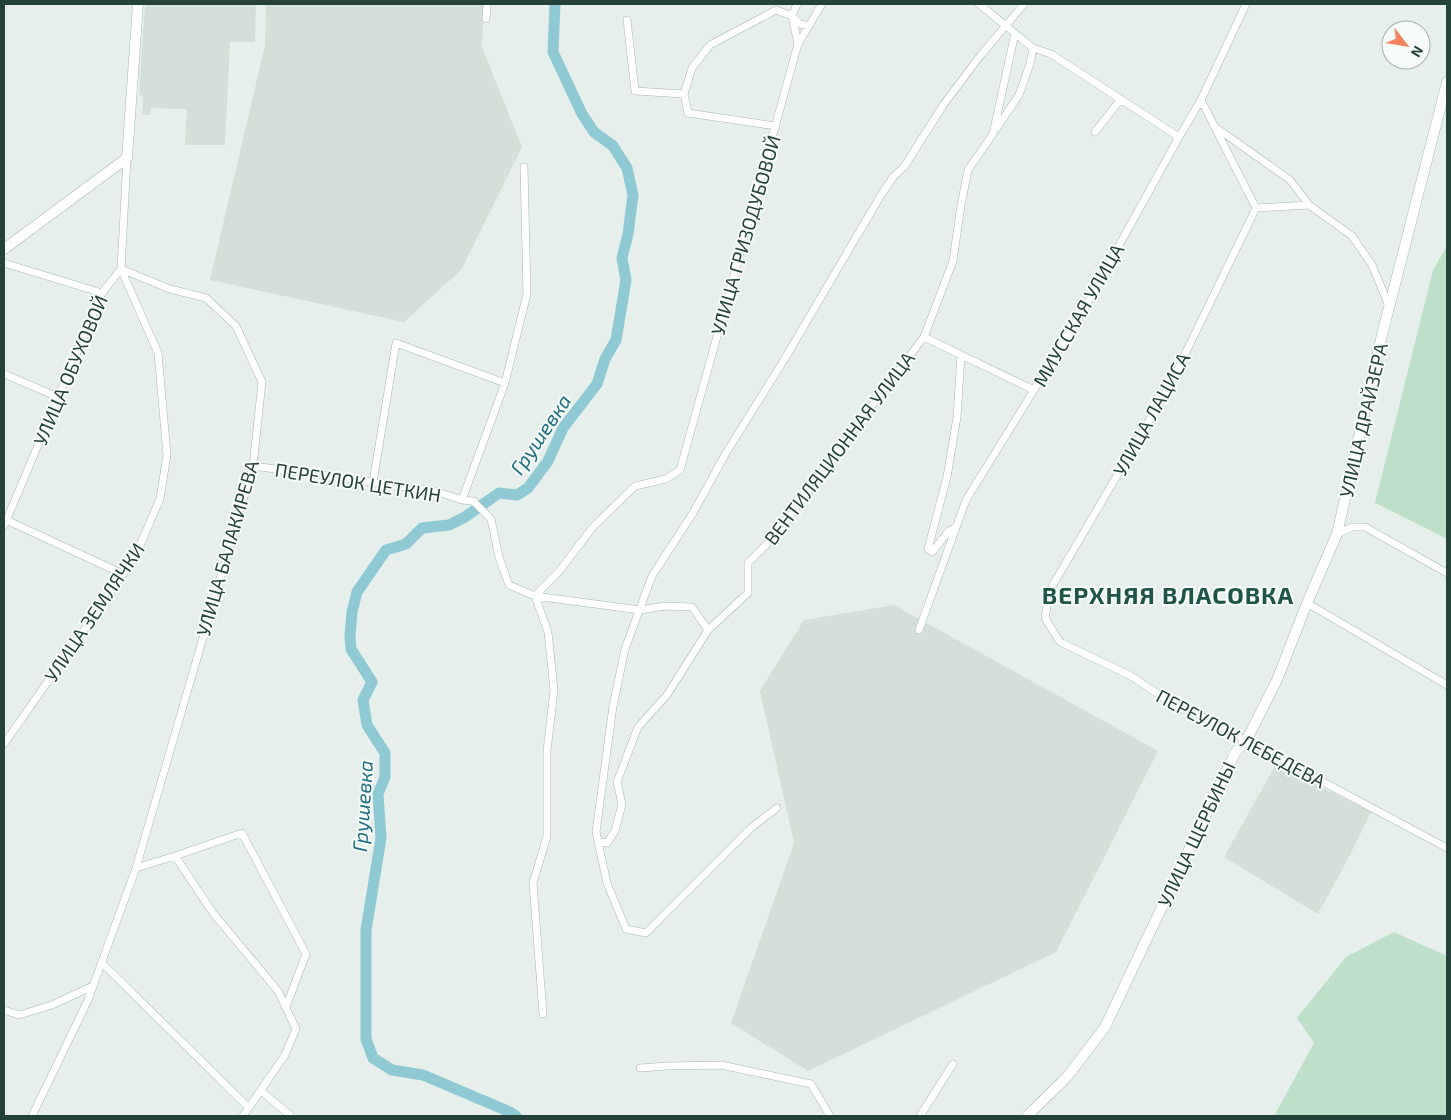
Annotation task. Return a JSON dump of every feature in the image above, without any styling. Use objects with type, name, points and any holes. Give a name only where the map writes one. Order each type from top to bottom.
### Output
[{"type":"street","points":[[121,269],[138,4]]},
{"type":"street","points":[[486,19],[487,4]]},
{"type":"street","points":[[796,4],[792,16],[798,44]]},
{"type":"street","name":"УЛИЦА ГРИЗОДУБОВОЙ","points":[[535,596],[560,570],[593,527],[635,486],[666,479],[680,470],[798,44],[822,4]]},
{"type":"street","points":[[979,4],[1033,48],[1051,54],[1179,137]]},
{"type":"street","points":[[777,808],[752,827],[646,934],[626,929],[606,883],[596,832],[613,706],[625,649],[652,576],[693,513],[726,453],[794,344],[881,194],[894,176],[904,167],[944,104],[1024,4]]},
{"type":"street","name":"МИУССКАЯ УЛИЦА","points":[[919,630],[966,500],[1084,310],[1201,100],[1246,4]]},
{"type":"street","points":[[776,126],[688,113],[684,94],[692,68],[710,45],[776,10],[792,16],[800,24],[809,26]]},
{"type":"street","points":[[627,20],[635,91],[684,94]]},
{"type":"street","name":"ВЕНТИЛЯЦИОННАЯ УЛИЦА","points":[[994,134],[1014,33]]},
{"type":"street","name":"ВЕНТИЛЯЦИОННАЯ УЛИЦА","points":[[598,842],[607,843],[615,831],[622,804],[617,782],[638,727],[667,695],[708,630],[748,593],[748,564],[780,531],[820,474],[924,337],[953,261],[968,170],[1019,95],[1030,64],[1033,48]]},
{"type":"street","name":"УЛИЦА ДРАЙЗЕРА","points":[[1337,534],[1389,307],[1447,82]]},
{"type":"street","points":[[1095,132],[1121,99]]},
{"type":"street","points":[[1201,100],[1256,208],[1310,205]]},
{"type":"street","points":[[1216,128],[1290,180],[1310,205],[1352,236],[1372,265],[1389,307]]},
{"type":"street","points":[[4,248],[127,158]]},
{"type":"street","points":[[462,500],[505,383],[527,294],[524,167]]},
{"type":"street","name":"УЛИЦА ЛАЦИСА","points":[[1045,618],[1050,590],[1170,385],[1256,208]]},
{"type":"street","points":[[4,263],[102,293]]},
{"type":"street","name":"УЛИЦА ОБУХОВОЙ","points":[[5,521],[102,293],[121,269]]},
{"type":"street","name":"УЛИЦА БАЛАКИРЕВА","points":[[32,1116],[88,1000],[136,868],[253,466],[262,382],[236,326],[206,298],[170,289],[121,269]]},
{"type":"street","name":"УЛИЦА ЗЕМЛЯЧКИ","points":[[4,744],[135,557],[160,499],[167,455],[158,353],[121,269]]},
{"type":"street","points":[[924,337],[1034,390]]},
{"type":"street","points":[[373,482],[396,342],[505,383]]},
{"type":"street","points":[[956,527],[949,531],[932,552],[928,550],[947,477],[957,417],[961,355]]},
{"type":"street","points":[[4,374],[58,397]]},
{"type":"street","name":"ПЕРЕУЛОК ЦЕТКИН","points":[[253,466],[438,492],[462,500],[473,501],[492,519],[500,557],[509,585],[535,596]]},
{"type":"street","points":[[5,521],[123,574]]},
{"type":"street","points":[[1337,534],[1352,527],[1365,527],[1447,573]]},
{"type":"street","name":"УЛИЦА ЩЕРБИНЫ","points":[[1027,1116],[1067,1077],[1105,1026],[1235,753],[1246,741],[1277,680],[1307,603],[1337,534]]},
{"type":"street","points":[[543,1014],[533,882],[547,836],[547,751],[554,690],[548,632],[535,596],[640,610],[665,606],[692,607],[708,630]]},
{"type":"street","points":[[1307,603],[1447,685]]},
{"type":"street","name":"ПЕРЕУЛОК ЛЕБЕДЕВА","points":[[1045,618],[1060,642],[1131,676],[1164,698],[1196,713],[1447,848]]},
{"type":"street","points":[[136,868],[242,833],[306,954],[286,1007]]},
{"type":"street","points":[[175,856],[213,913],[278,991],[296,1029],[285,1055],[243,1116]]},
{"type":"street","points":[[102,963],[249,1108]]},
{"type":"street","points":[[4,1010],[19,1015],[52,1005],[93,986]]},
{"type":"street","points":[[920,1116],[953,1064]]},
{"type":"street","points":[[640,1068],[721,1066],[811,1084],[830,1116]]},
{"type":"street","points":[[261,1091],[292,1116]]},
{"type":"shaded area","points":[[145,4],[256,4],[255,42],[230,42],[225,145],[185,145],[187,109],[151,108],[150,115],[142,115],[143,96],[139,95]]},
{"type":"shaded area","points":[[266,4],[484,4],[482,47],[522,147],[461,270],[404,322],[210,280],[265,45]]},
{"type":"shaded area","points":[[894,605],[1158,751],[1056,952],[808,1071],[731,1023],[794,843],[760,691],[804,620]]},
{"type":"shaded area","points":[[1276,764],[1371,812],[1318,914],[1224,857]]},
{"type":"green space","points":[[1447,246],[1447,539],[1375,503],[1433,270]]},
{"type":"green space","points":[[1394,932],[1447,956],[1447,1116],[1274,1116],[1314,1043],[1297,1018],[1346,957]]},
{"type":"waterway","name":"Грушевка","points":[[516,1116],[423,1075],[392,1070],[373,1058],[366,1039],[366,930],[381,838],[378,794],[385,777],[385,753],[367,725],[363,700],[372,682],[351,649],[350,637],[352,612],[357,592],[386,550],[406,544],[422,528],[449,525],[465,517],[499,493],[517,495],[528,488],[548,461],[563,428],[597,384],[605,359],[616,340],[626,280],[622,258],[628,234],[633,195],[627,168],[613,146],[594,132],[582,114],[553,52],[555,4]]},
{"type":"district","name":"ВЕРХНЯЯ ВЛАСОВКА","points":[[1168,594]]}]
